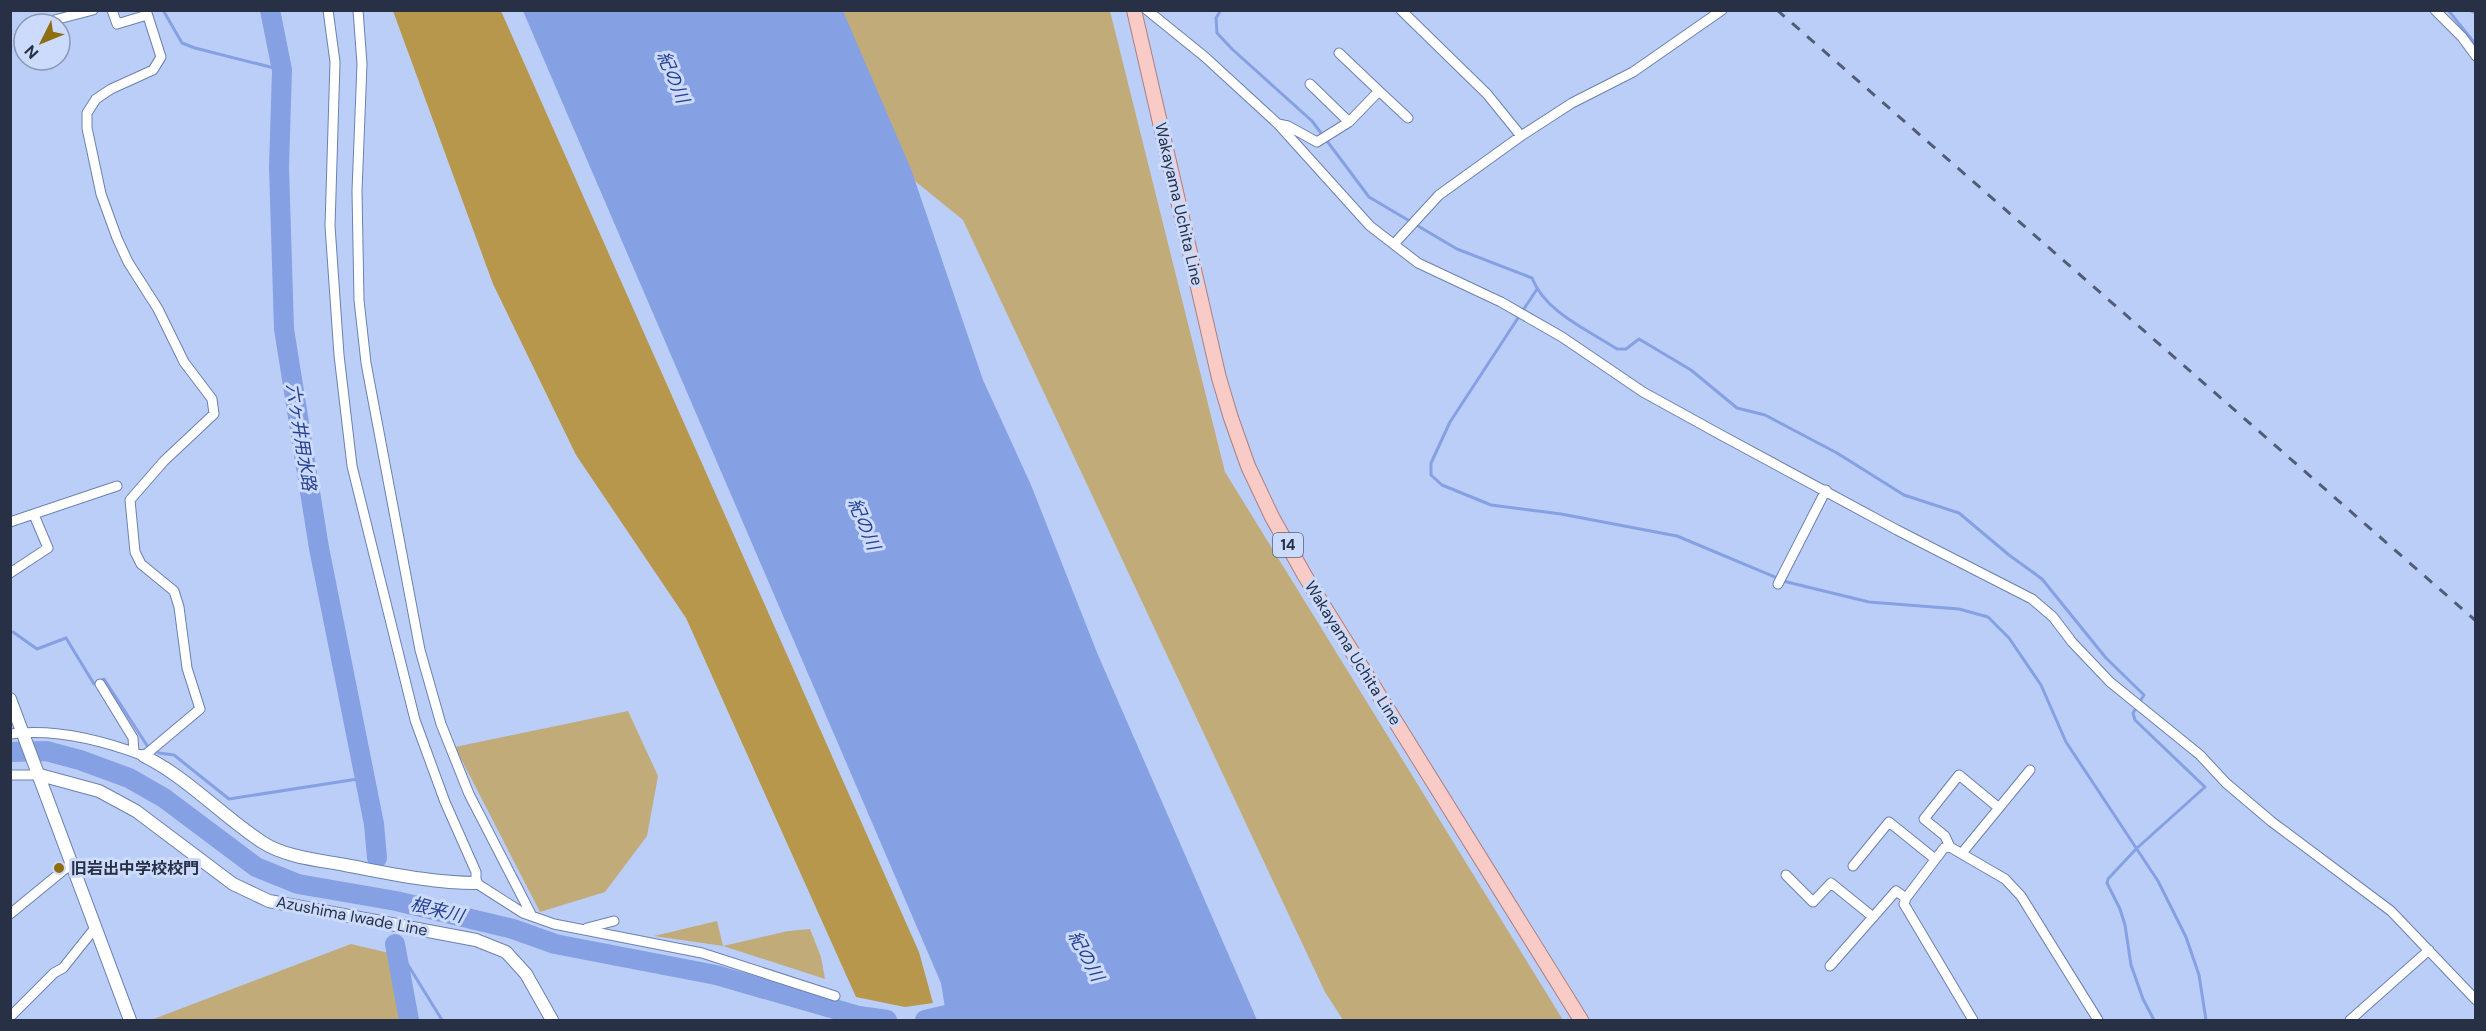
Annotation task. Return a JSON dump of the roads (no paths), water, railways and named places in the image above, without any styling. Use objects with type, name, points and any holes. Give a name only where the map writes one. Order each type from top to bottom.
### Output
[{"type":"main road","name":"Wakayama Uchita Line","points":[[1134,10],[1219,378],[1248,466],[1272,517],[1305,576],[1581,1020]]},
{"type":"main road","points":[[10,699],[20,735],[38,770],[130,1020]]},
{"type":"main road","points":[[139,754],[165,767],[264,843],[285,852],[414,878],[450,883],[476,883]]},
{"type":"main road","name":"Azushima Iwade Line","points":[[38,770],[99,791],[136,811],[233,884],[269,901],[476,940],[506,952],[526,974],[552,1020]]},
{"type":"street","points":[[72,15],[93,10]]},
{"type":"street","points":[[112,10],[117,24],[146,13],[160,57],[153,70],[111,88],[96,99],[87,113],[87,128],[101,194],[128,262],[158,309],[184,362],[212,399],[214,414],[164,461],[130,500],[135,552],[141,564],[174,591],[179,607],[187,668],[200,709],[139,754]]},
{"type":"street","points":[[328,10],[334,62],[330,226],[339,355],[352,466],[415,720],[445,802],[476,872],[476,883],[532,916],[554,924],[702,953],[835,996]]},
{"type":"street","points":[[358,10],[362,64],[357,191],[359,300],[366,363],[420,650],[441,724],[469,794],[532,916]]},
{"type":"street","points":[[1147,10],[1205,57],[1278,124],[1370,226],[1419,263],[1502,302],[1562,337],[1643,392],[1918,541],[2032,599],[2053,617],[2072,642],[2110,682],[2200,755],[2226,783],[2272,822],[2391,911],[2475,1000]]},
{"type":"street","points":[[1401,10],[1487,94],[1521,136]]},
{"type":"street","points":[[1394,244],[1439,195],[1521,136],[1572,103],[1633,72],[1722,10]]},
{"type":"street","points":[[2435,10],[2462,37],[2475,56]]},
{"type":"street","points":[[1340,53],[1408,118]]},
{"type":"street","points":[[1310,84],[1349,122]]},
{"type":"street","points":[[1278,124],[1288,126],[1317,142],[1349,122],[1379,91]]},
{"type":"street","points":[[10,522],[117,486]]},
{"type":"street","points":[[1778,584],[1826,490]]},
{"type":"street","points":[[10,573],[48,548],[34,515]]},
{"type":"street","points":[[100,684],[133,738],[139,754]]},
{"type":"street","points":[[20,735],[33,731],[103,741],[139,754]]},
{"type":"street","points":[[10,775],[38,770]]},
{"type":"street","points":[[1962,853],[2030,770]]},
{"type":"street","points":[[1950,847],[1946,836],[1924,819],[1959,775],[1999,808]]},
{"type":"street","points":[[1853,866],[1888,822],[1935,859]]},
{"type":"street","points":[[1973,1020],[1904,904],[1935,859],[1944,848],[1950,847],[2005,879],[2021,896],[2098,1020]]},
{"type":"street","points":[[10,914],[71,864]]},
{"type":"street","points":[[1786,875],[1813,902],[1831,883],[1873,917]]},
{"type":"street","points":[[1830,966],[1896,891],[1906,898]]},
{"type":"street","points":[[584,929],[614,921]]},
{"type":"street","points":[[10,1017],[54,973],[63,968],[95,927]]},
{"type":"street","points":[[2350,1020],[2428,950]]},
{"type":"water","name":"紀の川","points":[[523,11],[843,11],[911,169],[983,380],[1031,485],[1098,655],[1257,1020],[947,1020],[941,983]]},
{"type":"waterway","points":[[163,10],[182,43],[282,70]]},
{"type":"waterway","name":"六ヶ井用水路","points":[[270,10],[282,70],[279,167],[284,329],[319,548],[374,824],[377,858]]},
{"type":"waterway","points":[[1221,10],[1216,18],[1217,33],[1312,121],[1369,197],[1457,249],[1532,278],[1538,290],[1557,310],[1617,349],[1626,349],[1639,339],[1691,370],[1737,408],[1765,415],[1837,453],[1904,495],[1959,513],[2042,579],[2106,658],[2144,695],[2133,713],[2135,720],[2205,787],[2136,849],[2108,879],[2107,883],[2125,925],[2131,965],[2143,999],[2154,1020]]},
{"type":"waterway","points":[[2448,10],[2476,45]]},
{"type":"waterway","points":[[2469,10],[2476,13]]},
{"type":"waterway","points":[[1537,289],[1450,422],[1431,463],[1431,475],[1442,485],[1491,505],[1561,514],[1677,536],[1787,582],[1869,602],[1959,609],[1988,617],[2009,638],[2041,685],[2066,742],[2158,881],[2186,937],[2199,975],[2206,1020]]},
{"type":"waterway","points":[[13,632],[37,649],[66,638],[94,684],[104,679],[148,747],[159,753],[174,755],[229,799],[364,778]]},
{"type":"waterway","name":"根来川","points":[[10,752],[46,751],[80,760],[129,778],[164,798],[256,867],[298,884],[396,901],[513,929],[555,944],[716,975],[859,1016],[887,1020]]},
{"type":"waterway","points":[[395,944],[442,1020]]},
{"type":"waterway","name":"六ヶ井用水路","points":[[395,944],[409,1020]]},
{"type":"waterway","name":"根来川","points":[[925,1020],[972,1009]]},
{"type":"railway","points":[[1777,10],[2476,621]]},
{"type":"place","name":"旧岩出中学校校門","points":[[59,868]]}]
